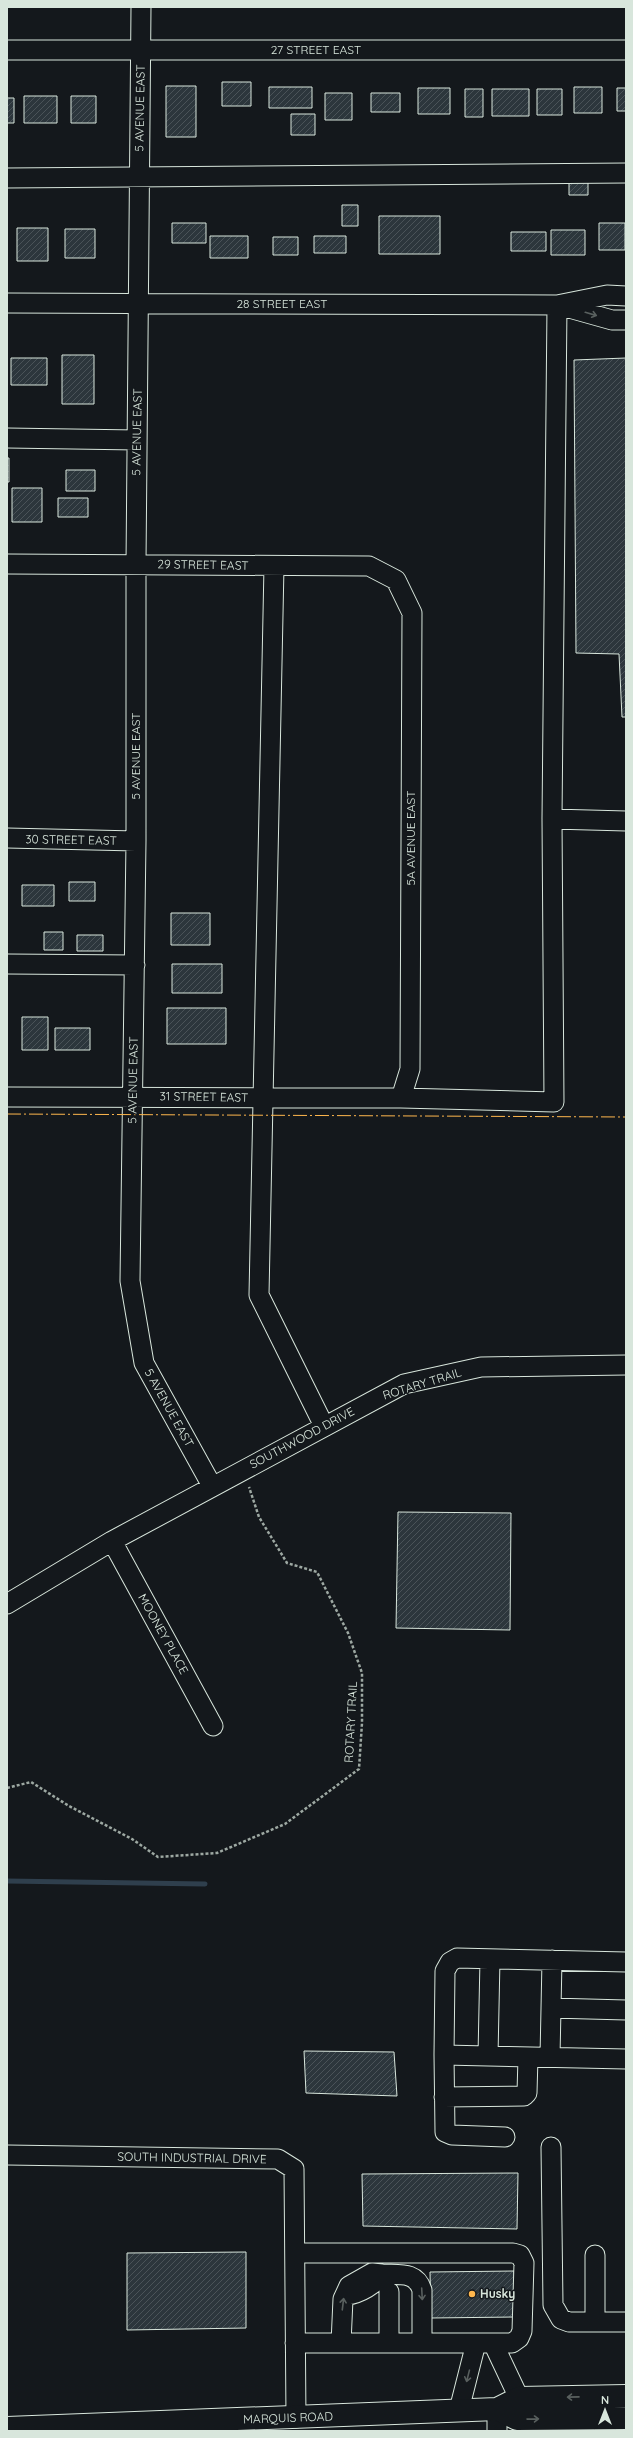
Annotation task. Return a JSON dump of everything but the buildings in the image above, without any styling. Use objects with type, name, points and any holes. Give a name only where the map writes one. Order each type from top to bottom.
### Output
[{"type":"main road","name":"MARQUIS ROAD","points":[[7,2428],[296,2418],[497,2409],[520,2398],[626,2396]]},
{"type":"main road","name":"MARQUIS ROAD","points":[[497,2409],[517,2419],[626,2418]]},
{"type":"street","name":"5 AVENUE EAST","points":[[141,7],[136,564],[135,965],[130,1281],[144,1363],[212,1486]]},
{"type":"street","name":"27 STREET EAST","points":[[7,50],[626,50]]},
{"type":"street","points":[[7,178],[626,173]]},
{"type":"street","name":"28 STREET EAST","points":[[7,303],[557,305],[608,295],[626,296]]},
{"type":"street","points":[[557,305],[552,819],[626,821]]},
{"type":"street","name":"28 STREET EAST","points":[[557,305],[612,320],[626,320]]},
{"type":"street","points":[[7,438],[137,440]]},
{"type":"street","name":"29 STREET EAST","points":[[7,564],[369,566],[396,580]]},
{"type":"street","points":[[274,566],[259,1295],[324,1426]]},
{"type":"street","name":"5A AVENUE EAST","points":[[396,580],[412,613],[410,1069],[401,1098]]},
{"type":"street","name":"31 STREET EAST","points":[[7,1097],[133,1096],[401,1098],[554,1102],[552,819]]},
{"type":"street","name":"30 STREET EAST","points":[[7,838],[136,841]]},
{"type":"street","points":[[7,964],[135,965]]},
{"type":"street","name":"SOUTHWOOD DRIVE","points":[[10,1596],[404,1384],[481,1368],[626,1365]]},
{"type":"street","name":"MOONEY PLACE","points":[[112,1541],[213,1726]]},
{"type":"street","points":[[505,2137],[452,2135],[445,2132],[445,1971],[450,1962],[458,1958],[626,1962]]},
{"type":"street","points":[[488,2056],[490,1959]]},
{"type":"street","points":[[550,2057],[552,1960]]},
{"type":"street","points":[[551,2008],[626,2010]]},
{"type":"street","points":[[444,2055],[626,2059]]},
{"type":"street","points":[[444,2097],[524,2096],[527,2093],[528,2057]]},
{"type":"street","points":[[551,2147],[553,2305],[561,2319],[570,2322],[626,2322]]},
{"type":"street","name":"SOUTH INDUSTRIAL DRIVE","points":[[7,2155],[278,2159],[294,2169],[296,2418]]},
{"type":"street","points":[[295,2253],[520,2255],[524,2262],[522,2331],[520,2338],[512,2343],[295,2343]]},
{"type":"street","points":[[595,2255],[595,2322]]},
{"type":"street","points":[[341,2343],[343,2299],[347,2294],[349,2286],[372,2273],[410,2275],[420,2282],[422,2290],[422,2343]]},
{"type":"street","points":[[389,2292],[389,2343]]},
{"type":"street","points":[[485,2343],[520,2398]]},
{"type":"street","points":[[459,2410],[485,2343]]},
{"type":"street","points":[[497,2409],[497,2431]]},
{"type":"path","name":"ROTARY TRAIL","points":[[7,1788],[31,1782],[70,1806],[132,1839],[158,1857],[217,1854],[278,1827],[359,1769],[362,1723],[362,1673],[348,1633],[317,1572],[287,1563],[259,1517],[248,1484]]},
{"type":"waterway","points":[[7,1881],[205,1884]]},
{"type":"power","points":[[7,1114],[626,1117]]},
{"type":"place","name":"Husky","points":[[472,2294]]}]
